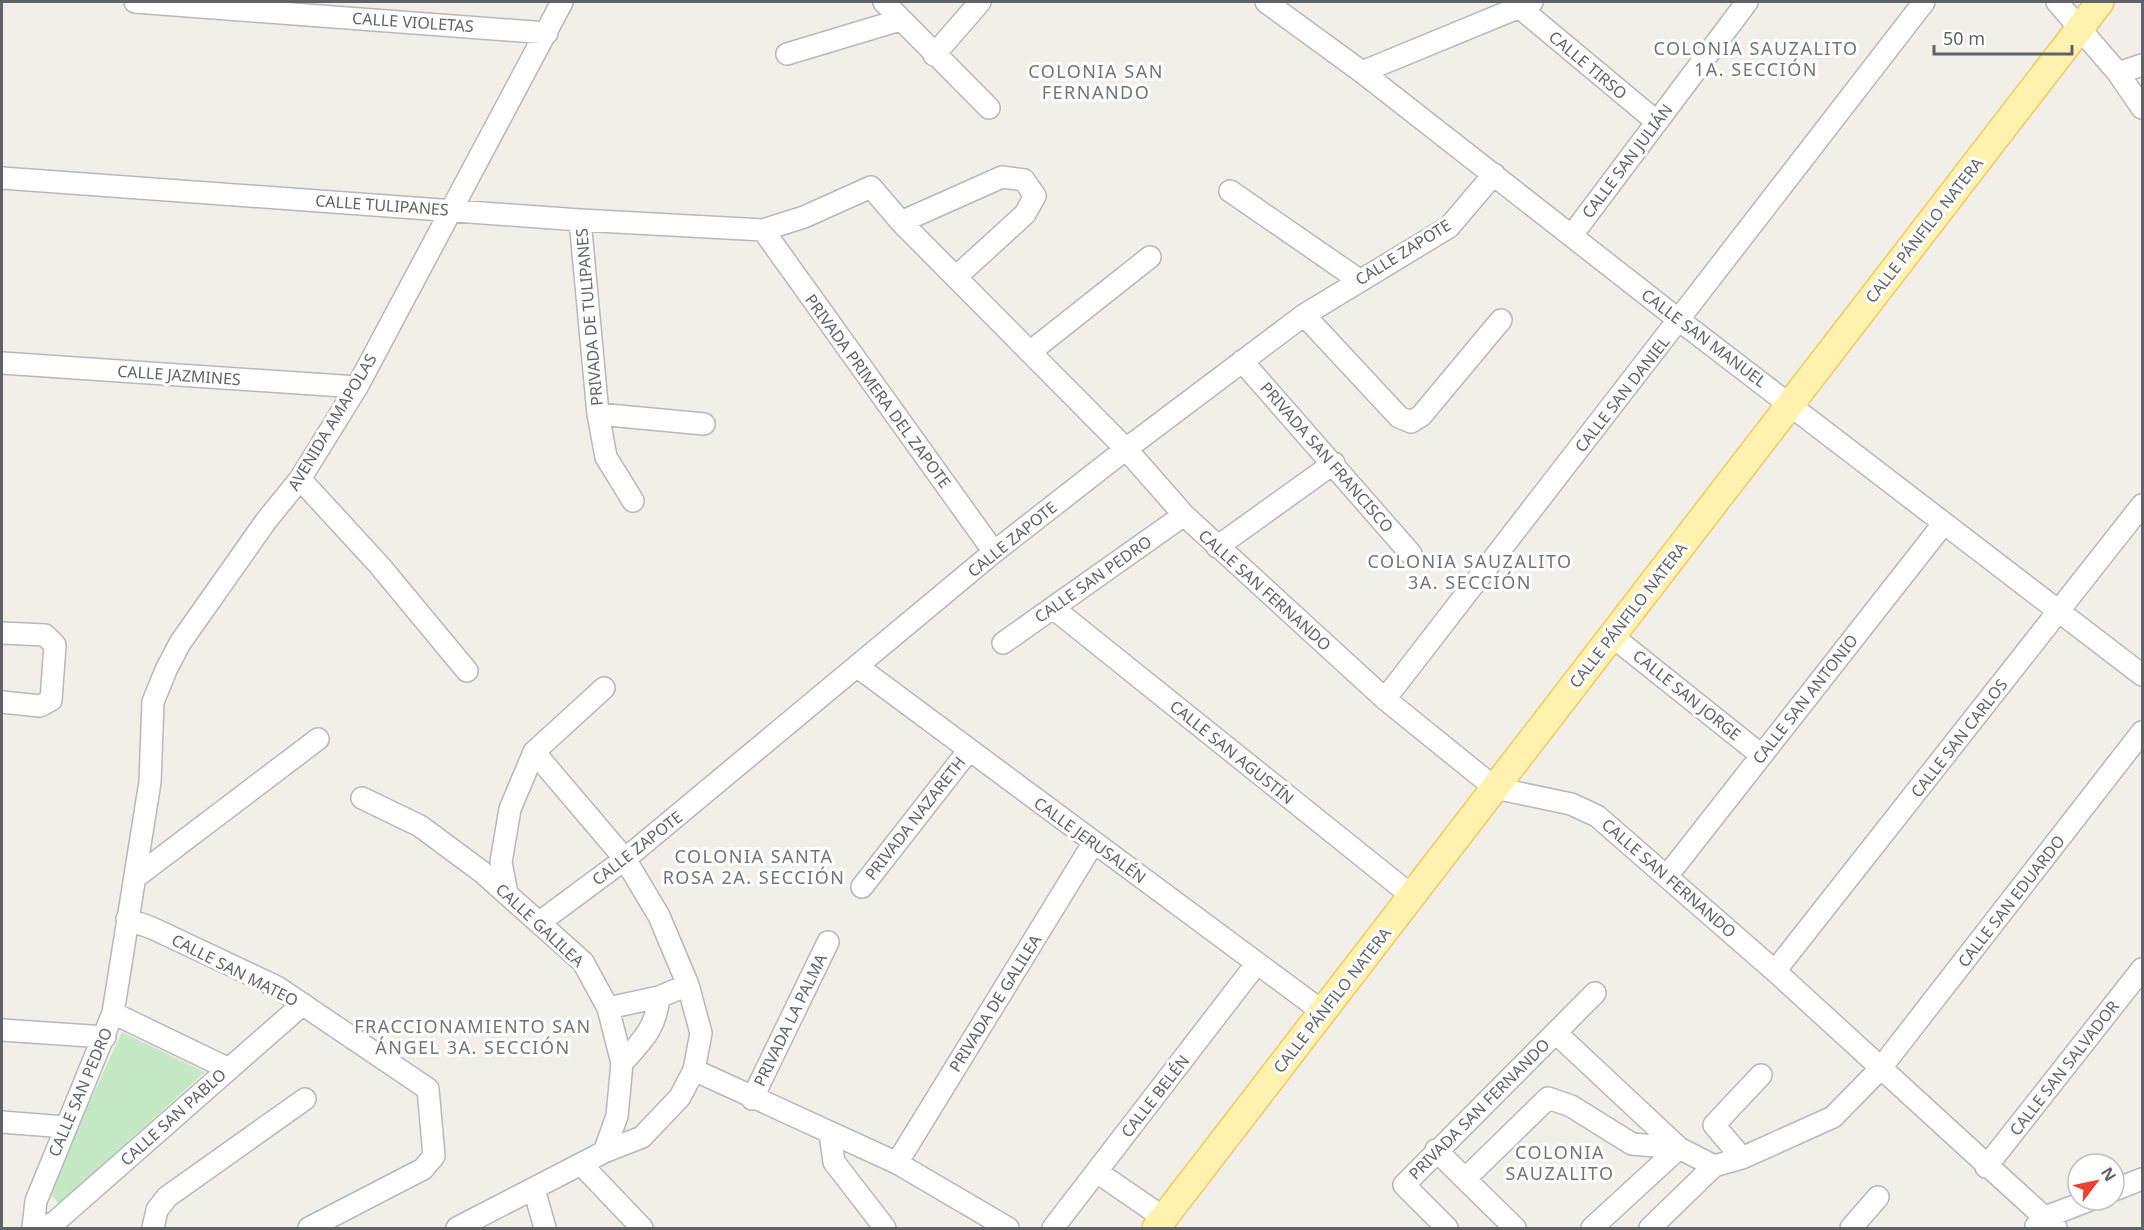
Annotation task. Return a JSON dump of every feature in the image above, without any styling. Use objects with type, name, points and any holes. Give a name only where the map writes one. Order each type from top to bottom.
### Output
[{"type":"main road","name":"CALLE PÁNFILO NATERA","points":[[1160,1223],[2100,2]]},
{"type":"street","name":"CALLE VIOLETAS","points":[[135,2],[547,33]]},
{"type":"street","name":"AVENIDA AMAPOLAS","points":[[128,919],[150,782],[153,702],[161,681],[180,642],[266,521],[300,479],[357,387],[449,209],[562,2]]},
{"type":"street","points":[[884,2],[989,108]]},
{"type":"street","points":[[934,55],[980,2]]},
{"type":"street","name":"CALLE SAN MANUEL","points":[[1266,2],[1362,72],[1679,320],[2142,675]]},
{"type":"street","name":"CALLE SAN JULIÁN","points":[[1572,235],[1747,2]]},
{"type":"street","name":"CALLE SAN DANIEL","points":[[1385,699],[1924,2]]},
{"type":"street","points":[[2057,2],[2118,73],[2142,108]]},
{"type":"street","points":[[1362,72],[1526,4]]},
{"type":"street","name":"CALLE TIRSO","points":[[1526,4],[1657,122]]},
{"type":"street","points":[[787,54],[900,20]]},
{"type":"street","points":[[2118,73],[2142,65]]},
{"type":"street","name":"CALLE ZAPOTE","points":[[540,922],[625,859],[994,552],[1126,449],[1304,315],[1449,227],[1494,174]]},
{"type":"street","points":[[901,222],[1002,177],[1024,180],[1031,187],[1035,196],[1025,214],[956,277]]},
{"type":"street","name":"CALLE TULIPANES","points":[[2,178],[580,220],[763,230]]},
{"type":"street","name":"CALLE SAN FERNANDO","points":[[763,230],[804,217],[871,187],[901,222],[1126,449],[1184,515],[1216,547],[1385,699],[1495,788],[1571,804],[1597,816],[1775,971],[1986,1167],[2044,1225]]},
{"type":"street","points":[[1230,191],[1359,280]]},
{"type":"street","name":"PRIVADA DE TULIPANES","points":[[580,220],[598,414],[606,457],[633,501]]},
{"type":"street","name":"PRIVADA PRIMERA DEL ZAPOTE","points":[[763,230],[994,552]]},
{"type":"street","points":[[1030,352],[1150,257]]},
{"type":"street","points":[[1304,315],[1399,417],[1411,422],[1421,416],[1501,321]]},
{"type":"street","name":"PRIVADA SAN FRANCISCO","points":[[1242,361],[1334,463],[1411,554]]},
{"type":"street","name":"CALLE JAZMINES","points":[[2,363],[357,387]]},
{"type":"street","name":"PRIVADA DE TULIPANES","points":[[598,414],[704,424]]},
{"type":"street","points":[[1216,547],[1334,463]]},
{"type":"street","points":[[300,479],[380,566],[467,671]]},
{"type":"street","name":"CALLE SAN CARLOS","points":[[1775,971],[2142,506]]},
{"type":"street","name":"CALLE SAN PEDRO","points":[[1003,643],[1184,515]]},
{"type":"street","name":"CALLE SAN ANTONIO","points":[[1667,876],[1944,523]]},
{"type":"street","name":"CALLE SAN AGUSTÍN","points":[[1053,608],[1412,896]]},
{"type":"street","points":[[2,633],[45,635],[55,645],[51,700],[40,706],[2,702]]},
{"type":"street","name":"CALLE SAN JORGE","points":[[1612,636],[1761,754]]},
{"type":"street","name":"CALLE JERUSALÉN","points":[[858,667],[1323,1012]]},
{"type":"street","points":[[507,894],[501,862],[510,809],[534,752],[604,688]]},
{"type":"street","name":"CALLE SAN EDUARDO","points":[[1880,1069],[2142,732]]},
{"type":"street","points":[[136,877],[318,739]]},
{"type":"street","name":"PRIVADA NAZARETH","points":[[862,887],[969,750]]},
{"type":"street","points":[[457,1228],[604,1152],[642,1137],[680,1097],[694,1070],[701,1033],[688,985],[659,916],[625,859],[534,752]]},
{"type":"street","name":"CALLE GALILEA","points":[[362,798],[420,826],[507,894],[583,962],[608,1008],[622,1063],[617,1116],[604,1152]]},
{"type":"street","name":"PRIVADA DE GALILEA","points":[[897,1163],[1094,842]]},
{"type":"street","name":"CALLE SAN PEDRO","points":[[33,1228],[36,1202],[65,1126],[105,1037],[113,1012],[128,919]]},
{"type":"street","name":"CALLE SAN MATEO","points":[[128,919],[277,987],[428,1089],[435,1156],[423,1170],[309,1228]]},
{"type":"street","name":"PRIVADA LA PALMA","points":[[752,1099],[828,942]]},
{"type":"street","name":"CALLE BELÉN","points":[[1053,1228],[1257,963]]},
{"type":"street","name":"CALLE SAN SALVADOR","points":[[1986,1167],[2142,969]]},
{"type":"street","points":[[608,1008],[659,997],[688,985]]},
{"type":"street","points":[[1556,1033],[1594,993]]},
{"type":"street","points":[[622,1063],[644,1040],[657,1019],[659,997]]},
{"type":"street","name":"CALLE SAN PABLO","points":[[42,1228],[55,1222],[227,1068],[303,1004]]},
{"type":"street","points":[[113,1012],[227,1068]]},
{"type":"street","points":[[2,1030],[105,1037]]},
{"type":"street","name":"PRIVADA SAN FERNANDO","points":[[1447,1228],[1404,1185],[1436,1150],[1556,1033],[1679,1148],[1714,1166]]},
{"type":"street","points":[[1650,1228],[1714,1166],[1742,1158],[1833,1117],[1880,1069]]},
{"type":"street","points":[[694,1070],[752,1099],[897,1163],[1008,1228]]},
{"type":"street","points":[[1742,1158],[1714,1125],[1761,1075]]},
{"type":"street","points":[[1466,1179],[1548,1098],[1571,1106],[1632,1144],[1679,1148]]},
{"type":"street","points":[[153,1228],[157,1210],[166,1197],[304,1099]]},
{"type":"street","points":[[2,1122],[65,1126]]},
{"type":"street","points":[[830,1133],[834,1162],[885,1228]]},
{"type":"street","points":[[1592,1228],[1679,1148]]},
{"type":"street","points":[[1436,1150],[1515,1228]]},
{"type":"street","points":[[581,1164],[642,1228]]},
{"type":"street","points":[[1097,1172],[1160,1223]]},
{"type":"street","points":[[2126,1186],[2142,1179]]},
{"type":"street","points":[[534,1189],[545,1228]]},
{"type":"street","points":[[1851,1228],[1878,1197]]},
{"type":"street","points":[[2044,1225],[2068,1212]]},
{"type":"green space","points":[[122,1032],[205,1072],[59,1204],[48,1191]]},
{"type":"district","name":"COLONIA SAUZALITO 1A. SECCIÓN","points":[[1756,59]]},
{"type":"district","name":"COLONIA SAN FERNANDO","points":[[1096,82]]},
{"type":"district","name":"COLONIA SAUZALITO 3A. SECCIÓN","points":[[1470,572]]},
{"type":"district","name":"COLONIA SANTA ROSA 2A. SECCIÓN","points":[[754,867]]},
{"type":"district","name":"FRACCIONAMIENTO SAN ÁNGEL 3A. SECCIÓN","points":[[473,1037]]},
{"type":"district","name":"COLONIA SAUZALITO","points":[[1560,1163]]}]
